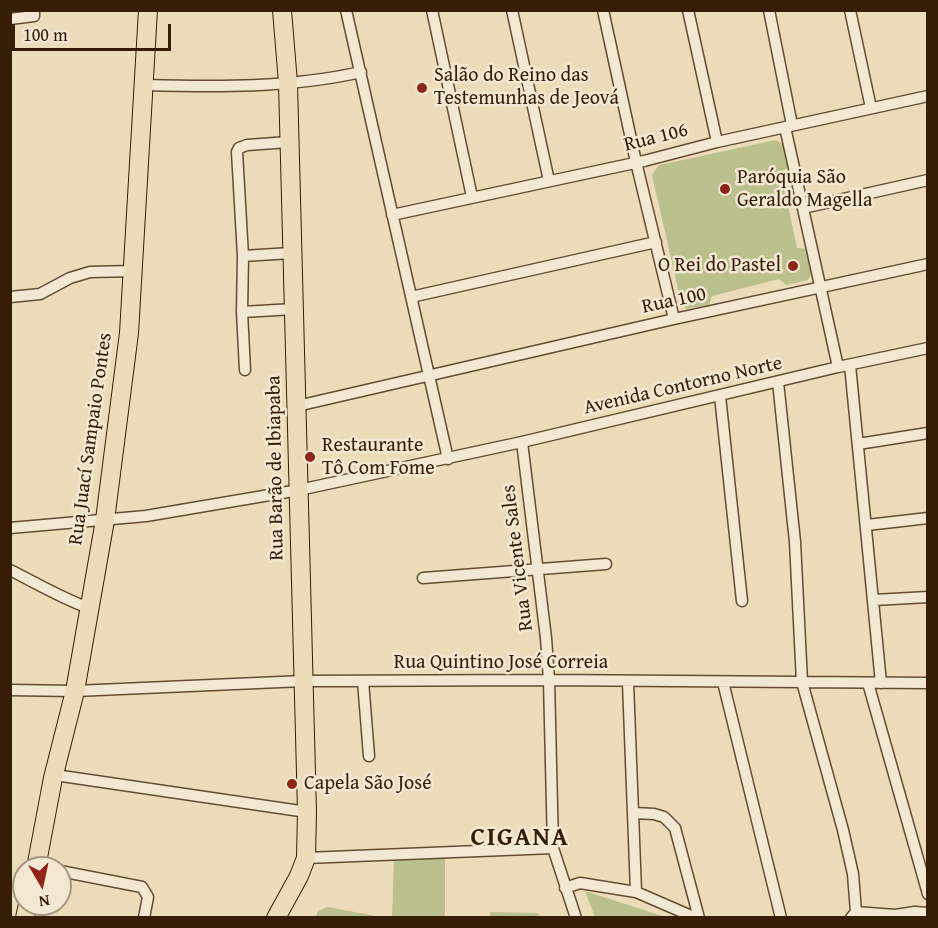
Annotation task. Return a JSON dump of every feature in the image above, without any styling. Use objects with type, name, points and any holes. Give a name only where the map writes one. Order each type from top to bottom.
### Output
[{"type":"main road","name":"Rua Juací Sampaio Pontes","points":[[41,856],[55,775],[75,691],[105,520],[129,333],[148,10]]},
{"type":"main road","name":"Rua Barão de Ibiapaba","points":[[276,918],[306,858],[307,812],[288,83],[282,10]]},
{"type":"street","points":[[346,10],[448,459]]},
{"type":"street","points":[[432,10],[472,197]]},
{"type":"street","points":[[512,10],[549,181]]},
{"type":"street","points":[[603,10],[636,162],[674,319]]},
{"type":"street","points":[[688,10],[717,142]]},
{"type":"street","points":[[769,10],[803,208],[838,367]]},
{"type":"street","points":[[850,10],[871,108]]},
{"type":"street","points":[[10,19],[34,13]]},
{"type":"street","points":[[145,86],[223,87],[288,83],[325,80],[361,72]]},
{"type":"street","name":"Rua 106","points":[[392,215],[927,96]]},
{"type":"street","points":[[245,370],[238,148],[247,145],[289,142]]},
{"type":"street","points":[[803,208],[927,180]]},
{"type":"street","points":[[411,297],[656,242]]},
{"type":"street","points":[[243,256],[291,252]]},
{"type":"street","name":"Rua 100","points":[[297,406],[674,319],[927,264]]},
{"type":"street","points":[[10,297],[40,294],[70,278],[90,272],[134,271]]},
{"type":"street","points":[[242,312],[294,309]]},
{"type":"street","name":"Avenida Contorno Norte","points":[[10,528],[146,516],[299,490],[448,459],[927,348]]},
{"type":"street","points":[[850,365],[881,683]]},
{"type":"street","points":[[778,382],[795,542],[802,682],[843,830],[853,874],[854,910],[896,915],[927,913]]},
{"type":"street","points":[[720,396],[742,601]]},
{"type":"street","points":[[858,444],[927,432]]},
{"type":"street","name":"Rua Vicente Sales","points":[[522,442],[549,680],[553,848],[576,918]]},
{"type":"street","points":[[867,525],[927,518]]},
{"type":"street","points":[[423,578],[606,564]]},
{"type":"street","points":[[10,570],[70,601],[89,608]]},
{"type":"street","points":[[874,600],[927,597]]},
{"type":"street","name":"Rua Quintino José Correia","points":[[10,690],[75,691],[303,681],[927,683]]},
{"type":"street","points":[[363,681],[369,756]]},
{"type":"street","points":[[628,682],[636,892]]},
{"type":"street","points":[[723,682],[781,918]]},
{"type":"street","points":[[868,683],[927,894]]},
{"type":"street","points":[[55,775],[307,812]]},
{"type":"street","points":[[634,813],[664,817],[675,828],[698,918]]},
{"type":"street","points":[[306,858],[553,848]]},
{"type":"street","points":[[72,873],[142,887],[148,897],[144,918]]},
{"type":"street","points":[[565,888],[580,883],[636,892],[698,918]]},
{"type":"green space","points":[[776,140],[786,146],[790,165],[781,173],[797,248],[808,249],[813,271],[808,280],[786,285],[779,279],[712,296],[709,305],[686,309],[681,302],[652,175],[659,165]]},
{"type":"green space","points":[[445,858],[445,917],[392,918],[394,859]]},
{"type":"green space","points":[[585,891],[665,917],[595,917]]},
{"type":"green space","points":[[328,907],[381,917],[316,917],[318,911]]},
{"type":"green space","points":[[490,912],[538,913],[540,917],[490,917]]},
{"type":"place","name":"Salão do Reino das Testemunhas de Jeová","points":[[422,88]]},
{"type":"place","name":"Paróquia São Geraldo Magella","points":[[725,189]]},
{"type":"place","name":"O Rei do Pastel","points":[[793,266]]},
{"type":"place","name":"Restaurante Tô Com Fome","points":[[310,457]]},
{"type":"place","name":"Capela São José","points":[[292,784]]},
{"type":"district","name":"CIGANA","points":[[520,838]]}]
